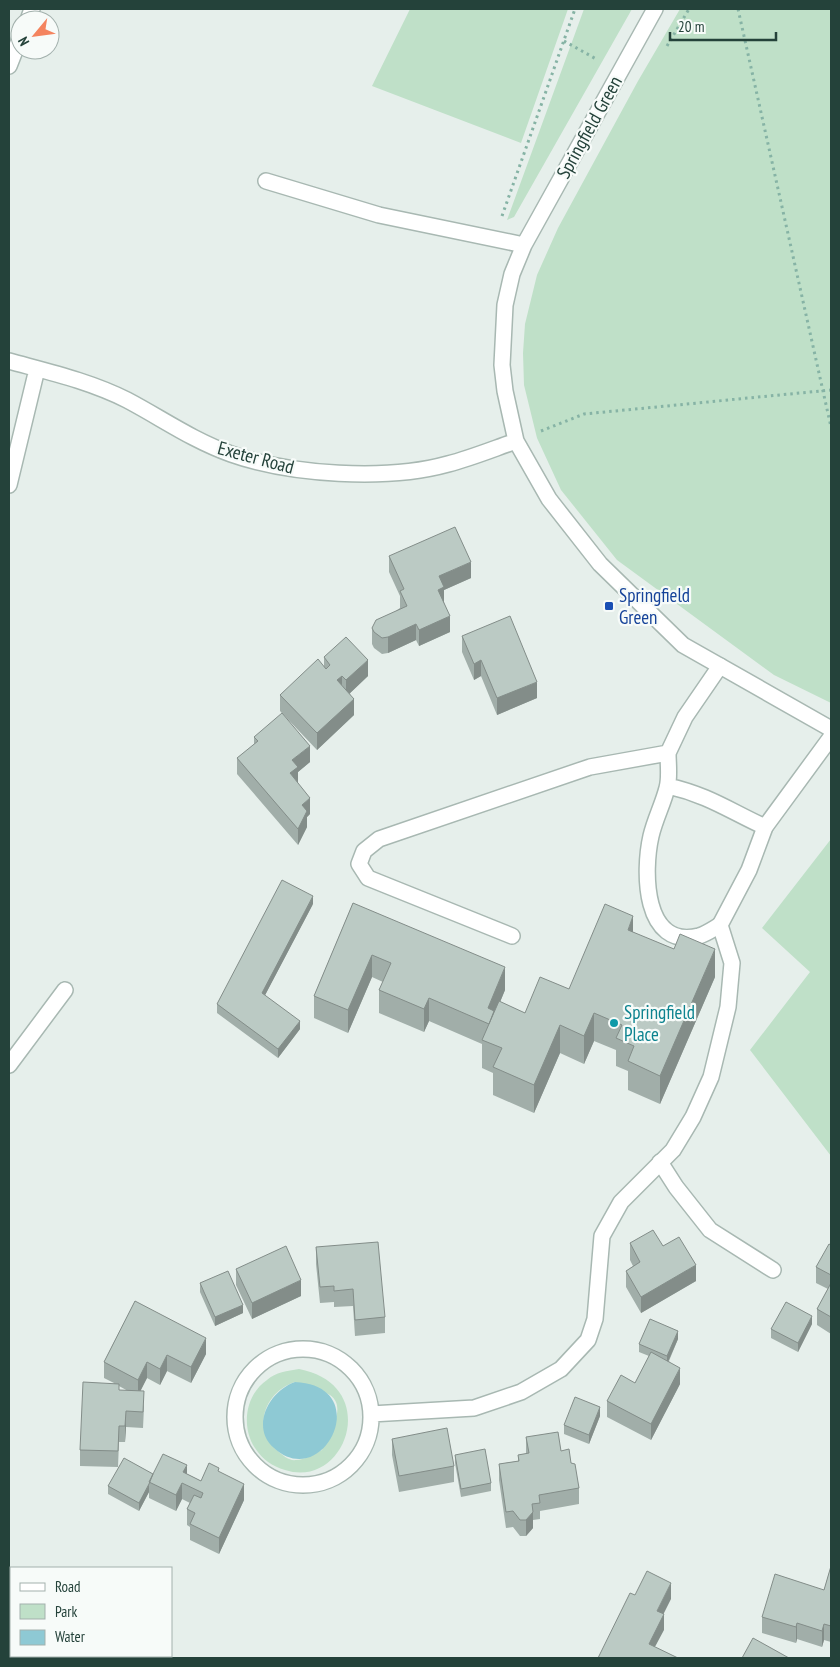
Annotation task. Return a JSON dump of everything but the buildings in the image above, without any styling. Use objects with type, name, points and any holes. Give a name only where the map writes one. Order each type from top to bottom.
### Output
[{"type":"street","name":"Springfield Green","points":[[655,9],[524,245],[512,274],[505,305],[503,338],[505,391],[516,441],[549,499],[600,564],[683,645],[831,729]]},
{"type":"street","points":[[266,182],[378,215],[524,245]]},
{"type":"street","name":"Exeter Road","points":[[9,361],[85,381],[127,400],[180,432],[232,454],[269,464],[307,471],[348,473],[421,469],[447,464],[516,441]]},
{"type":"street","points":[[9,486],[37,369]]},
{"type":"street","points":[[720,666],[684,717],[668,754],[668,786],[651,836],[646,879],[651,910],[667,932],[683,937],[700,936],[720,925],[749,870],[765,827],[831,737]]},
{"type":"street","points":[[512,936],[368,878],[359,864],[364,851],[379,839],[590,767],[668,754]]},
{"type":"street","points":[[668,786],[690,791],[720,803],[765,827]]},
{"type":"street","points":[[371,1414],[474,1408],[520,1392],[561,1369],[588,1340],[595,1319],[602,1236],[621,1202],[672,1150],[700,1101],[711,1077],[728,1008],[732,963],[720,925]]},
{"type":"street","points":[[9,1065],[65,990]]},
{"type":"street","points":[[660,1162],[676,1187],[710,1230],[773,1270]]},
{"type":"street","points":[[310,1349],[331,1355],[349,1367],[362,1384],[370,1403],[371,1414],[365,1444],[354,1462],[338,1476],[317,1484],[295,1485],[280,1481],[256,1466],[241,1446],[235,1420],[241,1389],[247,1378],[259,1365],[287,1350],[310,1349]]},
{"type":"path","points":[[493,239],[575,9]]},
{"type":"path","points":[[738,9],[831,427]]},
{"type":"path","points":[[564,41],[601,62]]},
{"type":"path","points":[[516,441],[584,414],[831,390]]},
{"type":"green space","points":[[410,9],[568,9],[521,143],[372,86]]},
{"type":"green space","points":[[584,9],[632,9],[514,217],[507,220]]},
{"type":"green space","name":"Springfield Green","points":[[680,9],[831,9],[831,703],[774,675],[617,560],[561,490],[537,438],[524,385],[523,353],[525,324],[537,275],[558,228],[638,81]]},
{"type":"green space","points":[[831,839],[831,1156],[750,1050],[810,972],[762,928]]},
{"type":"green space","points":[[299,1369],[325,1379],[341,1394],[348,1413],[346,1433],[338,1451],[325,1465],[307,1472],[285,1470],[268,1462],[255,1448],[248,1431],[247,1421],[250,1403],[260,1386],[274,1375]],"holes":[[[295,1382],[330,1395],[335,1400],[337,1407],[335,1422],[322,1450],[299,1460],[285,1457],[270,1443],[265,1433],[264,1423],[265,1412],[275,1394]]]},
{"type":"water","points":[[295,1382],[319,1388],[333,1400],[337,1417],[333,1433],[324,1448],[309,1457],[292,1458],[274,1448],[267,1440],[264,1430],[263,1420],[271,1401],[277,1393]]},
{"type":"place","name":"Springfield Green","points":[[609,606]]},
{"type":"place","name":"Springfield Place","points":[[614,1023]]}]
